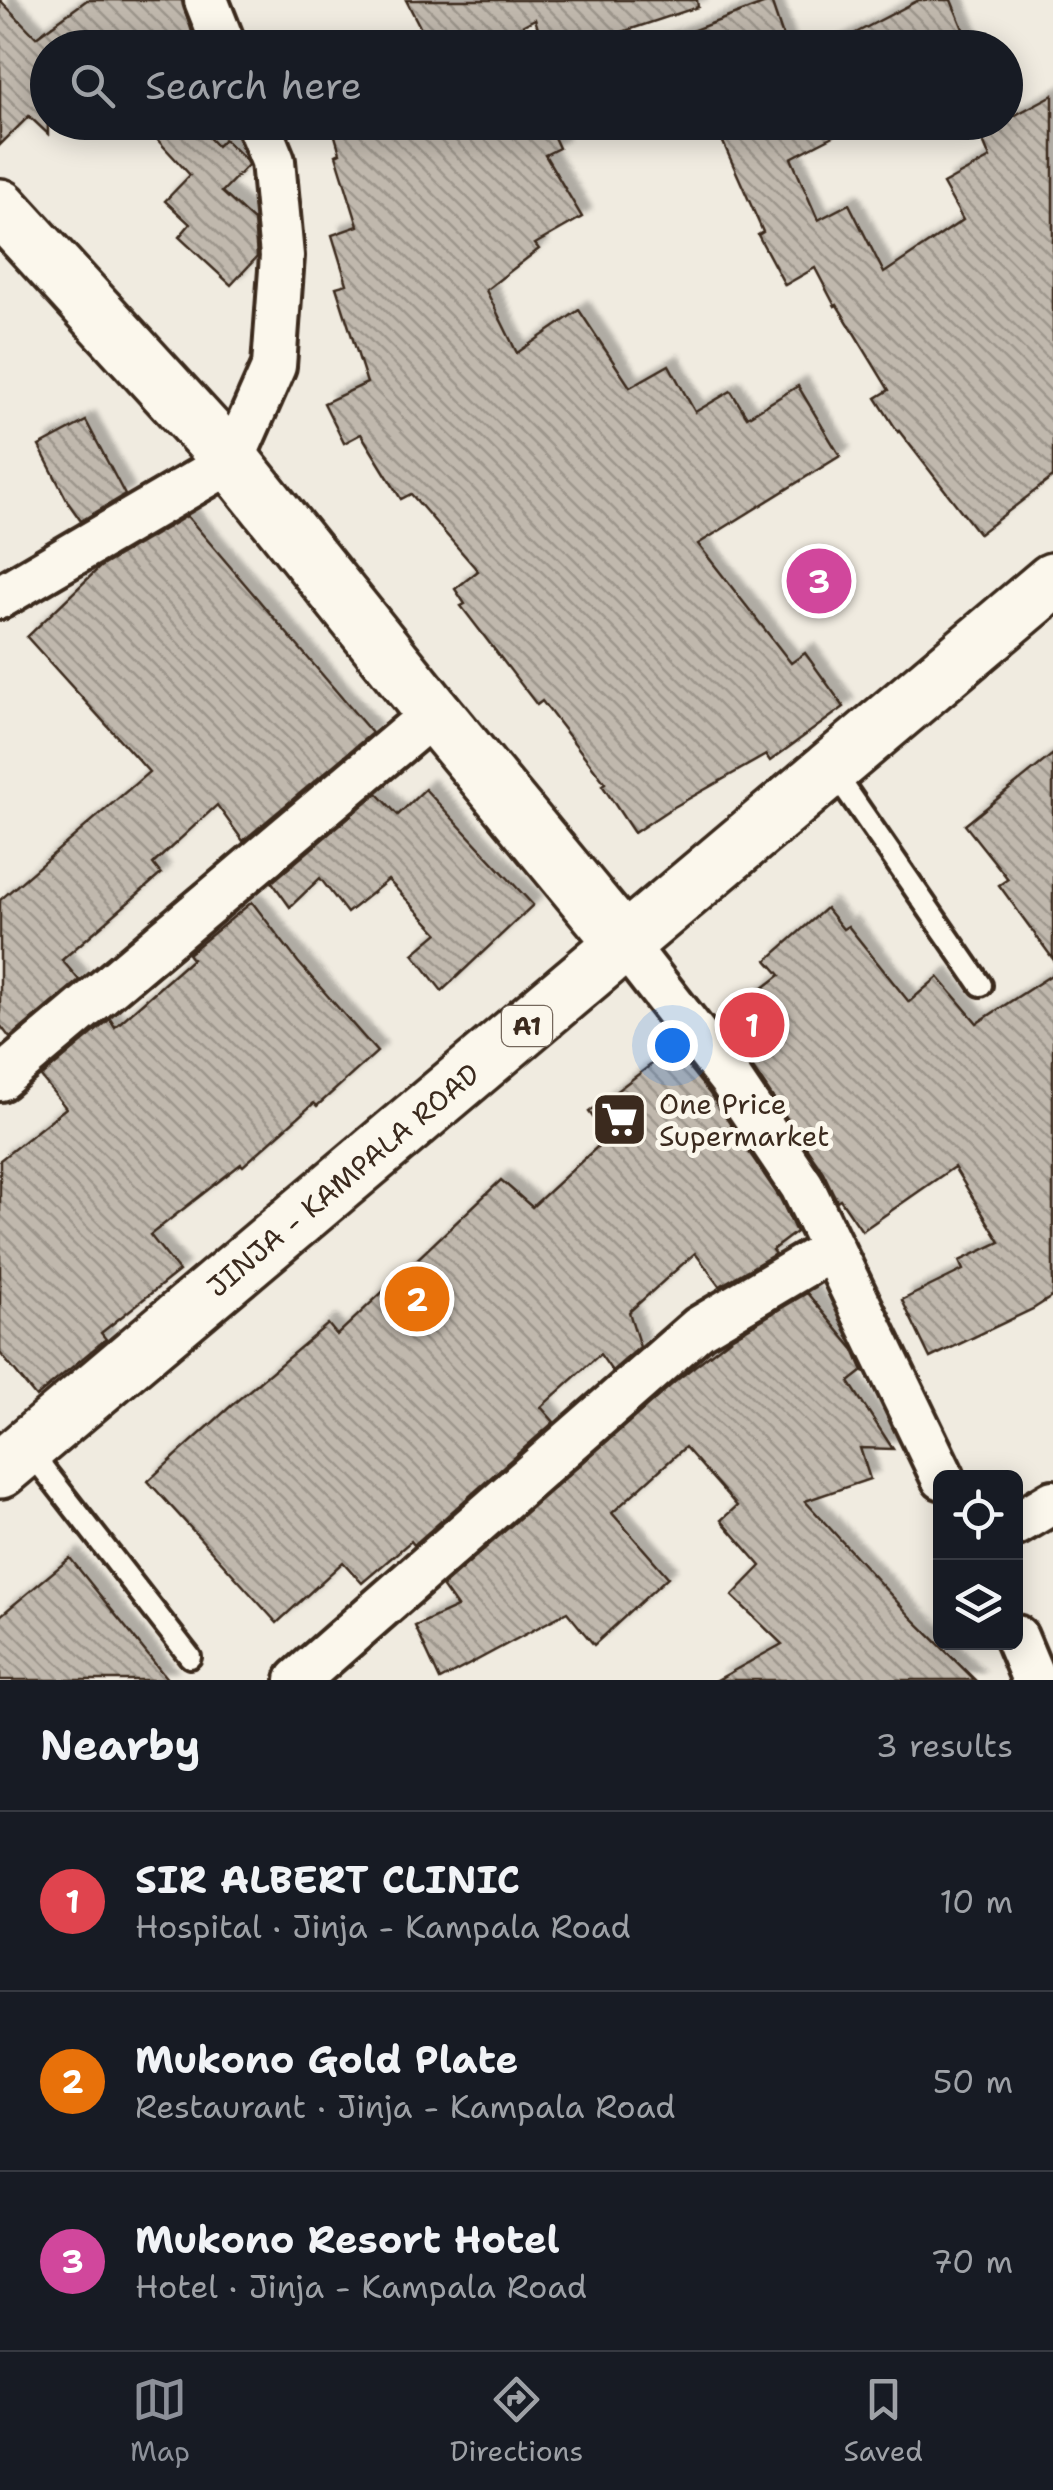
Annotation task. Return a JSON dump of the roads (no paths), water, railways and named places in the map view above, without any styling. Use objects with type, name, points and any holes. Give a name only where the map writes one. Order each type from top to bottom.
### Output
[{"type":"main road","points":[[0,208],[232,461],[624,943]]},
{"type":"main road","name":"JINJA - KAMPALA ROAD","points":[[14,1459],[1053,581]]},
{"type":"street","points":[[206,0],[218,30]]},
{"type":"street","points":[[0,597],[232,461],[274,366],[282,256],[273,161],[264,140]]},
{"type":"street","points":[[0,1078],[434,713]]},
{"type":"street","points":[[624,943],[730,1078],[802,1186],[939,1470]]},
{"type":"street","points":[[298,1680],[699,1328],[832,1249]]},
{"type":"street","points":[[1023,1520],[1053,1502]]},
{"type":"street","points":[[1021,1650],[1034,1680]]},
{"type":"lane","points":[[831,768],[981,985]]},
{"type":"lane","points":[[14,1459],[190,1657]]},
{"type":"place","name":"Mukono Resort Hotel","points":[[819,581]]},
{"type":"place","name":"SIR ALBERT CLINIC","points":[[752,1025]]},
{"type":"place","name":"One Price Supermarket","points":[[620,1120]]},
{"type":"place","name":"Mukono Gold Plate","points":[[417,1299]]}]
